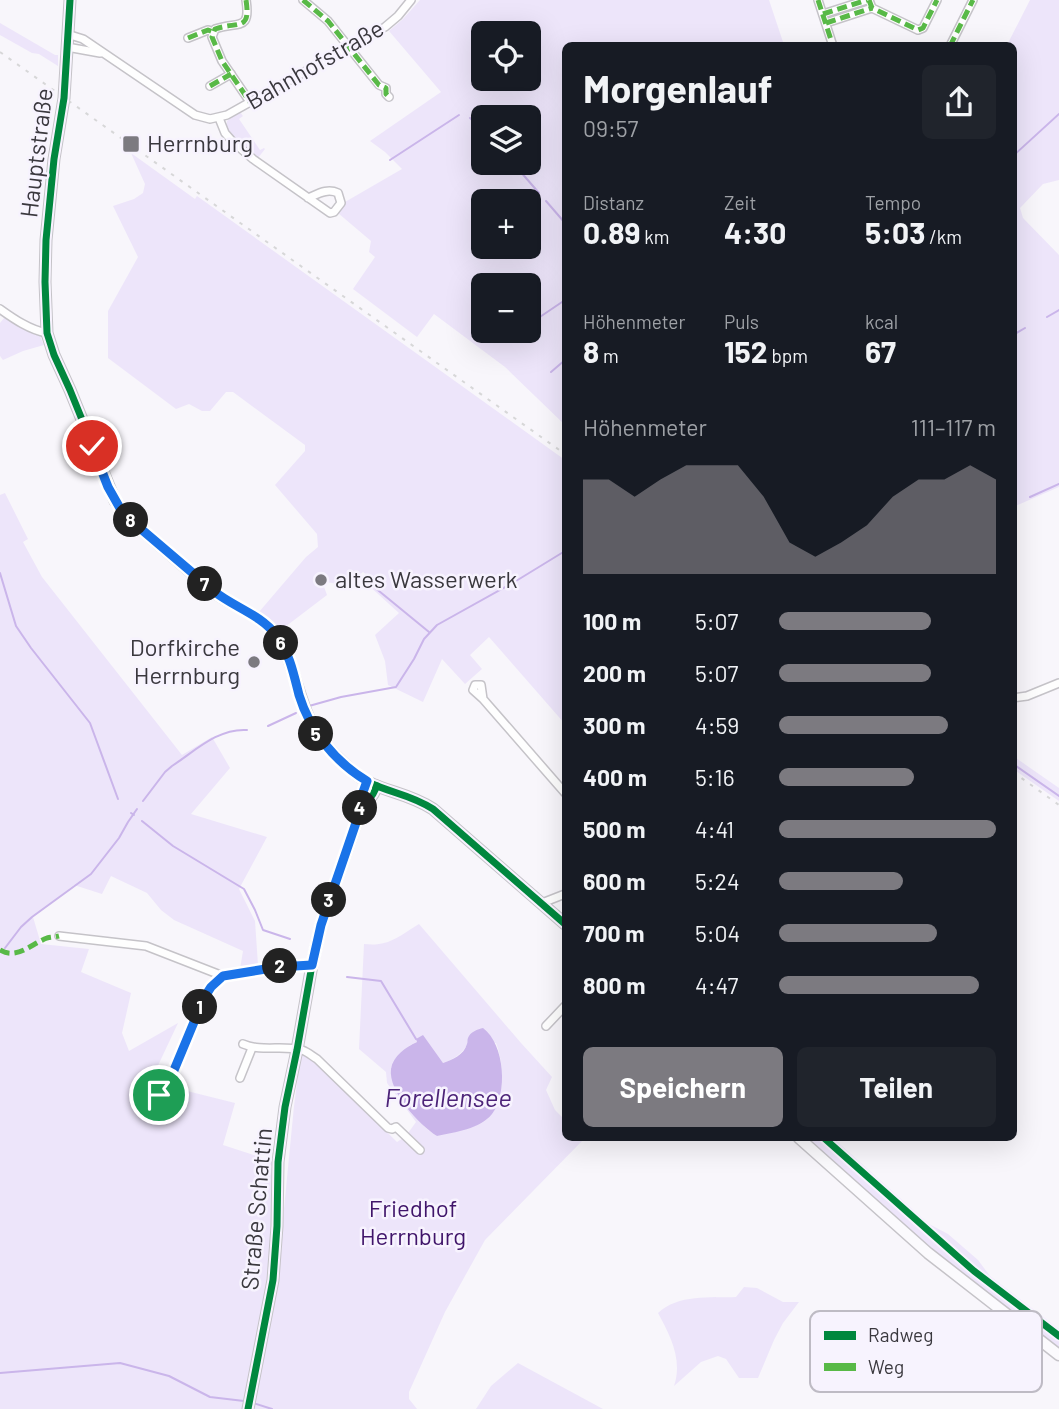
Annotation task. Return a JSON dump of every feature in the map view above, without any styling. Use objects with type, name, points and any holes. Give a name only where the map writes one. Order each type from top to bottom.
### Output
[{"type":"main road","name":"Hauptstraße","points":[[70,0],[64,98],[54,159],[46,240],[47,333],[115,501],[134,523],[224,600],[257,618],[276,635],[285,649],[306,715],[324,743],[347,766],[372,784],[411,796],[433,809],[562,921]]},
{"type":"main road","name":"Straße Schattin","points":[[248,1404],[273,1280],[278,1226],[278,1163],[285,1107],[312,965],[321,925],[360,811],[363,792],[372,784]]},
{"type":"main road","points":[[802,1141],[928,1254],[1002,1311]]},
{"type":"main road","points":[[1042,1342],[1059,1355]]},
{"type":"street","points":[[246,0],[246,20],[219,28],[213,32],[212,37],[231,74],[250,102]]},
{"type":"street","points":[[303,0],[320,13],[379,85],[386,88],[389,97]]},
{"type":"street","name":"Bahnhofstraße","points":[[67,34],[83,39],[195,115],[210,119],[227,115],[390,24],[411,0]]},
{"type":"street","points":[[818,0],[832,42]]},
{"type":"street","points":[[823,14],[869,3],[920,30],[937,0]]},
{"type":"street","points":[[952,42],[973,0]]},
{"type":"street","points":[[826,23],[869,3]]},
{"type":"street","points":[[188,38],[208,30],[213,32]]},
{"type":"street","name":"Bahnhofstraße","points":[[66,47],[104,54]]},
{"type":"street","points":[[210,86],[231,74]]},
{"type":"street","points":[[219,118],[225,133],[233,142],[308,198],[330,213],[341,203],[338,193],[333,191],[308,198]]},
{"type":"street","points":[[0,309],[38,331],[47,333]]},
{"type":"street","points":[[1017,697],[1059,683]]},
{"type":"street","points":[[483,699],[562,790]]},
{"type":"street","points":[[542,903],[562,895]]},
{"type":"street","points":[[59,936],[146,946],[223,976],[278,967],[312,965]]},
{"type":"street","points":[[159,1095],[167,1087],[204,998],[223,976]]},
{"type":"street","points":[[547,1026],[562,1009]]},
{"type":"street","points":[[243,1044],[252,1048],[306,1052],[317,1059],[388,1128],[396,1127],[420,1150]]},
{"type":"street","points":[[240,1078],[252,1048]]},
{"type":"green space","points":[[420,0],[769,0],[783,42],[562,42],[562,422],[505,367],[473,343],[541,343],[541,273],[471,273],[471,342],[434,314],[417,337],[353,289],[375,257],[369,252],[371,241],[338,213],[345,202],[402,169],[370,141],[441,92],[389,31]]},
{"type":"green space","points":[[1030,0],[1059,0],[1059,180],[1043,184],[1020,208],[1023,218],[1059,255],[1059,487],[1017,505],[1017,42],[1009,42]]},
{"type":"green space","points":[[0,23],[58,55],[58,66],[0,35]]},
{"type":"green space","points":[[240,112],[243,116],[239,119],[260,150],[265,149],[258,158],[234,140],[226,129],[227,121]]},
{"type":"green space","points":[[131,153],[195,199],[197,196],[562,458],[562,721],[489,637],[470,655],[482,669],[465,684],[442,659],[423,702],[388,685],[385,661],[375,635],[399,613],[367,584],[371,578],[363,572],[343,589],[337,588],[338,584],[326,582],[322,575],[317,580],[323,584],[327,595],[281,630],[259,612],[306,557],[318,547],[317,534],[275,485],[305,451],[305,445],[233,392],[226,392],[210,411],[202,411],[189,404],[176,409],[108,358],[108,311],[138,257],[113,206],[143,193],[145,184]]},
{"type":"green space","points":[[5,317],[39,334],[44,345],[3,360],[0,356],[0,323]]},
{"type":"green space","points":[[5,493],[28,539],[23,542],[42,577],[182,755],[212,737],[230,768],[191,814],[267,837],[239,889],[255,921],[258,965],[240,969],[243,951],[174,920],[161,910],[147,893],[111,876],[102,894],[74,885],[33,917],[41,944],[89,949],[81,972],[131,993],[122,1033],[129,1051],[178,1023],[154,1074],[183,1090],[235,1103],[223,1145],[275,1162],[271,1255],[245,1409],[0,1409],[0,495]]},
{"type":"green space","points":[[1017,759],[1059,788],[1059,801],[1017,772]]},
{"type":"green space","name":"Friedhof Herrnburg","points":[[419,924],[552,1077],[546,1090],[555,1110],[562,1117],[562,1141],[582,1141],[485,1240],[445,1312],[409,1392],[409,1399],[417,1409],[250,1409],[277,1281],[301,1053],[316,1062],[397,1142],[406,1136],[416,1122],[387,1083],[386,1072],[359,1049],[364,944],[380,944]],"holes":[[[418,1041],[443,1063],[451,1060],[468,1044],[496,1043],[502,1068],[502,1088],[497,1105],[489,1115],[437,1136],[421,1123],[407,1106],[396,1088],[391,1068],[409,1046]]]},
{"type":"green space","points":[[810,1141],[836,1141],[929,1224],[948,1234],[978,1260],[990,1276],[1036,1311],[1010,1311],[930,1248]]},
{"type":"green space","points":[[744,1287],[757,1288],[783,1302],[799,1302],[783,1323],[758,1378],[739,1378],[726,1359],[718,1356],[701,1362],[674,1386],[676,1357],[671,1339],[658,1313],[685,1300],[736,1297]]},
{"type":"green space","points":[[1042,1316],[1059,1329],[1059,1350],[1042,1337]]},
{"type":"green space","points":[[518,1363],[603,1409],[476,1409],[491,1386]]},
{"type":"water","name":"Forellensee","points":[[483,1028],[496,1045],[500,1057],[502,1082],[497,1105],[492,1114],[481,1123],[437,1136],[414,1116],[399,1097],[391,1078],[392,1064],[401,1052],[423,1035],[443,1063],[446,1062],[463,1051],[470,1034]]},
{"type":"waterway","points":[[1017,152],[1059,114]]},
{"type":"waterway","points":[[390,160],[459,115]]},
{"type":"waterway","points":[[523,175],[536,189]]},
{"type":"waterway","points":[[546,201],[562,220]]},
{"type":"waterway","points":[[541,316],[562,302]]},
{"type":"waterway","points":[[1047,317],[1059,310]]},
{"type":"waterway","points":[[1017,333],[1025,328]]},
{"type":"waterway","points":[[551,372],[562,363]]},
{"type":"waterway","points":[[1030,497],[1059,484]]},
{"type":"waterway","points":[[309,706],[396,687],[424,639],[437,625],[562,553]]},
{"type":"waterway","points":[[0,573],[16,626],[90,723],[118,799]]},
{"type":"waterway","points":[[368,582],[429,632]]},
{"type":"waterway","points":[[268,726],[296,713]]},
{"type":"waterway","points":[[143,801],[165,772],[198,747],[226,733],[247,730]]},
{"type":"waterway","points":[[1017,767],[1059,796]]},
{"type":"waterway","points":[[5,948],[32,917],[91,874],[137,809]]},
{"type":"waterway","points":[[142,821],[173,846],[244,889],[263,930],[290,939]]},
{"type":"waterway","points":[[347,977],[381,981],[416,1039]]},
{"type":"waterway","points":[[0,1373],[120,1363],[169,1376],[210,1397],[244,1401]]},
{"type":"waterway","points":[[253,1403],[272,1409]]},
{"type":"railway","points":[[0,52],[562,452]]},
{"type":"railway","points":[[1017,775],[1059,805]]},
{"type":"marked path","points":[[246,0],[244,21],[215,29],[212,37],[222,61],[250,102]]},
{"type":"marked path","points":[[303,0],[328,21],[379,85],[386,88],[389,97]]},
{"type":"marked path","points":[[818,0],[832,42]]},
{"type":"marked path","points":[[823,14],[867,0]]},
{"type":"marked path","points":[[869,0],[872,8],[918,30],[923,28],[937,0]]},
{"type":"marked path","points":[[952,42],[973,0]]},
{"type":"marked path","points":[[826,23],[872,8]]},
{"type":"marked path","points":[[188,38],[208,30],[213,32]]},
{"type":"marked path","points":[[210,86],[231,74]]},
{"type":"marked path","points":[[0,950],[6,953],[18,952],[47,938],[59,936]]},
{"type":"cycle path","points":[[70,0],[64,98],[54,159],[46,240],[47,333],[115,501],[134,523],[214,592],[270,628],[287,656],[312,725],[346,766],[368,782],[433,809],[562,921]]},
{"type":"cycle path","points":[[248,1409],[273,1280],[278,1162],[285,1107],[312,965],[331,893],[360,812],[377,786]]},
{"type":"cycle path","points":[[827,1141],[974,1271],[1026,1311]]},
{"type":"cycle path","points":[[1042,1323],[1059,1336]]},
{"type":"place","name":"Herrnburg","points":[[131,144]]},
{"type":"place","name":"altes Wasserwerk","points":[[321,580]]},
{"type":"place","name":"Dorfkirche Herrnburg","points":[[254,662]]},
{"type":"route","points":[[92,446],[108,487],[121,510],[224,600],[257,618],[276,635],[285,649],[310,724],[335,755],[367,781],[360,811],[321,925],[312,965],[278,967],[223,976],[204,998],[167,1087],[159,1095]]}]
